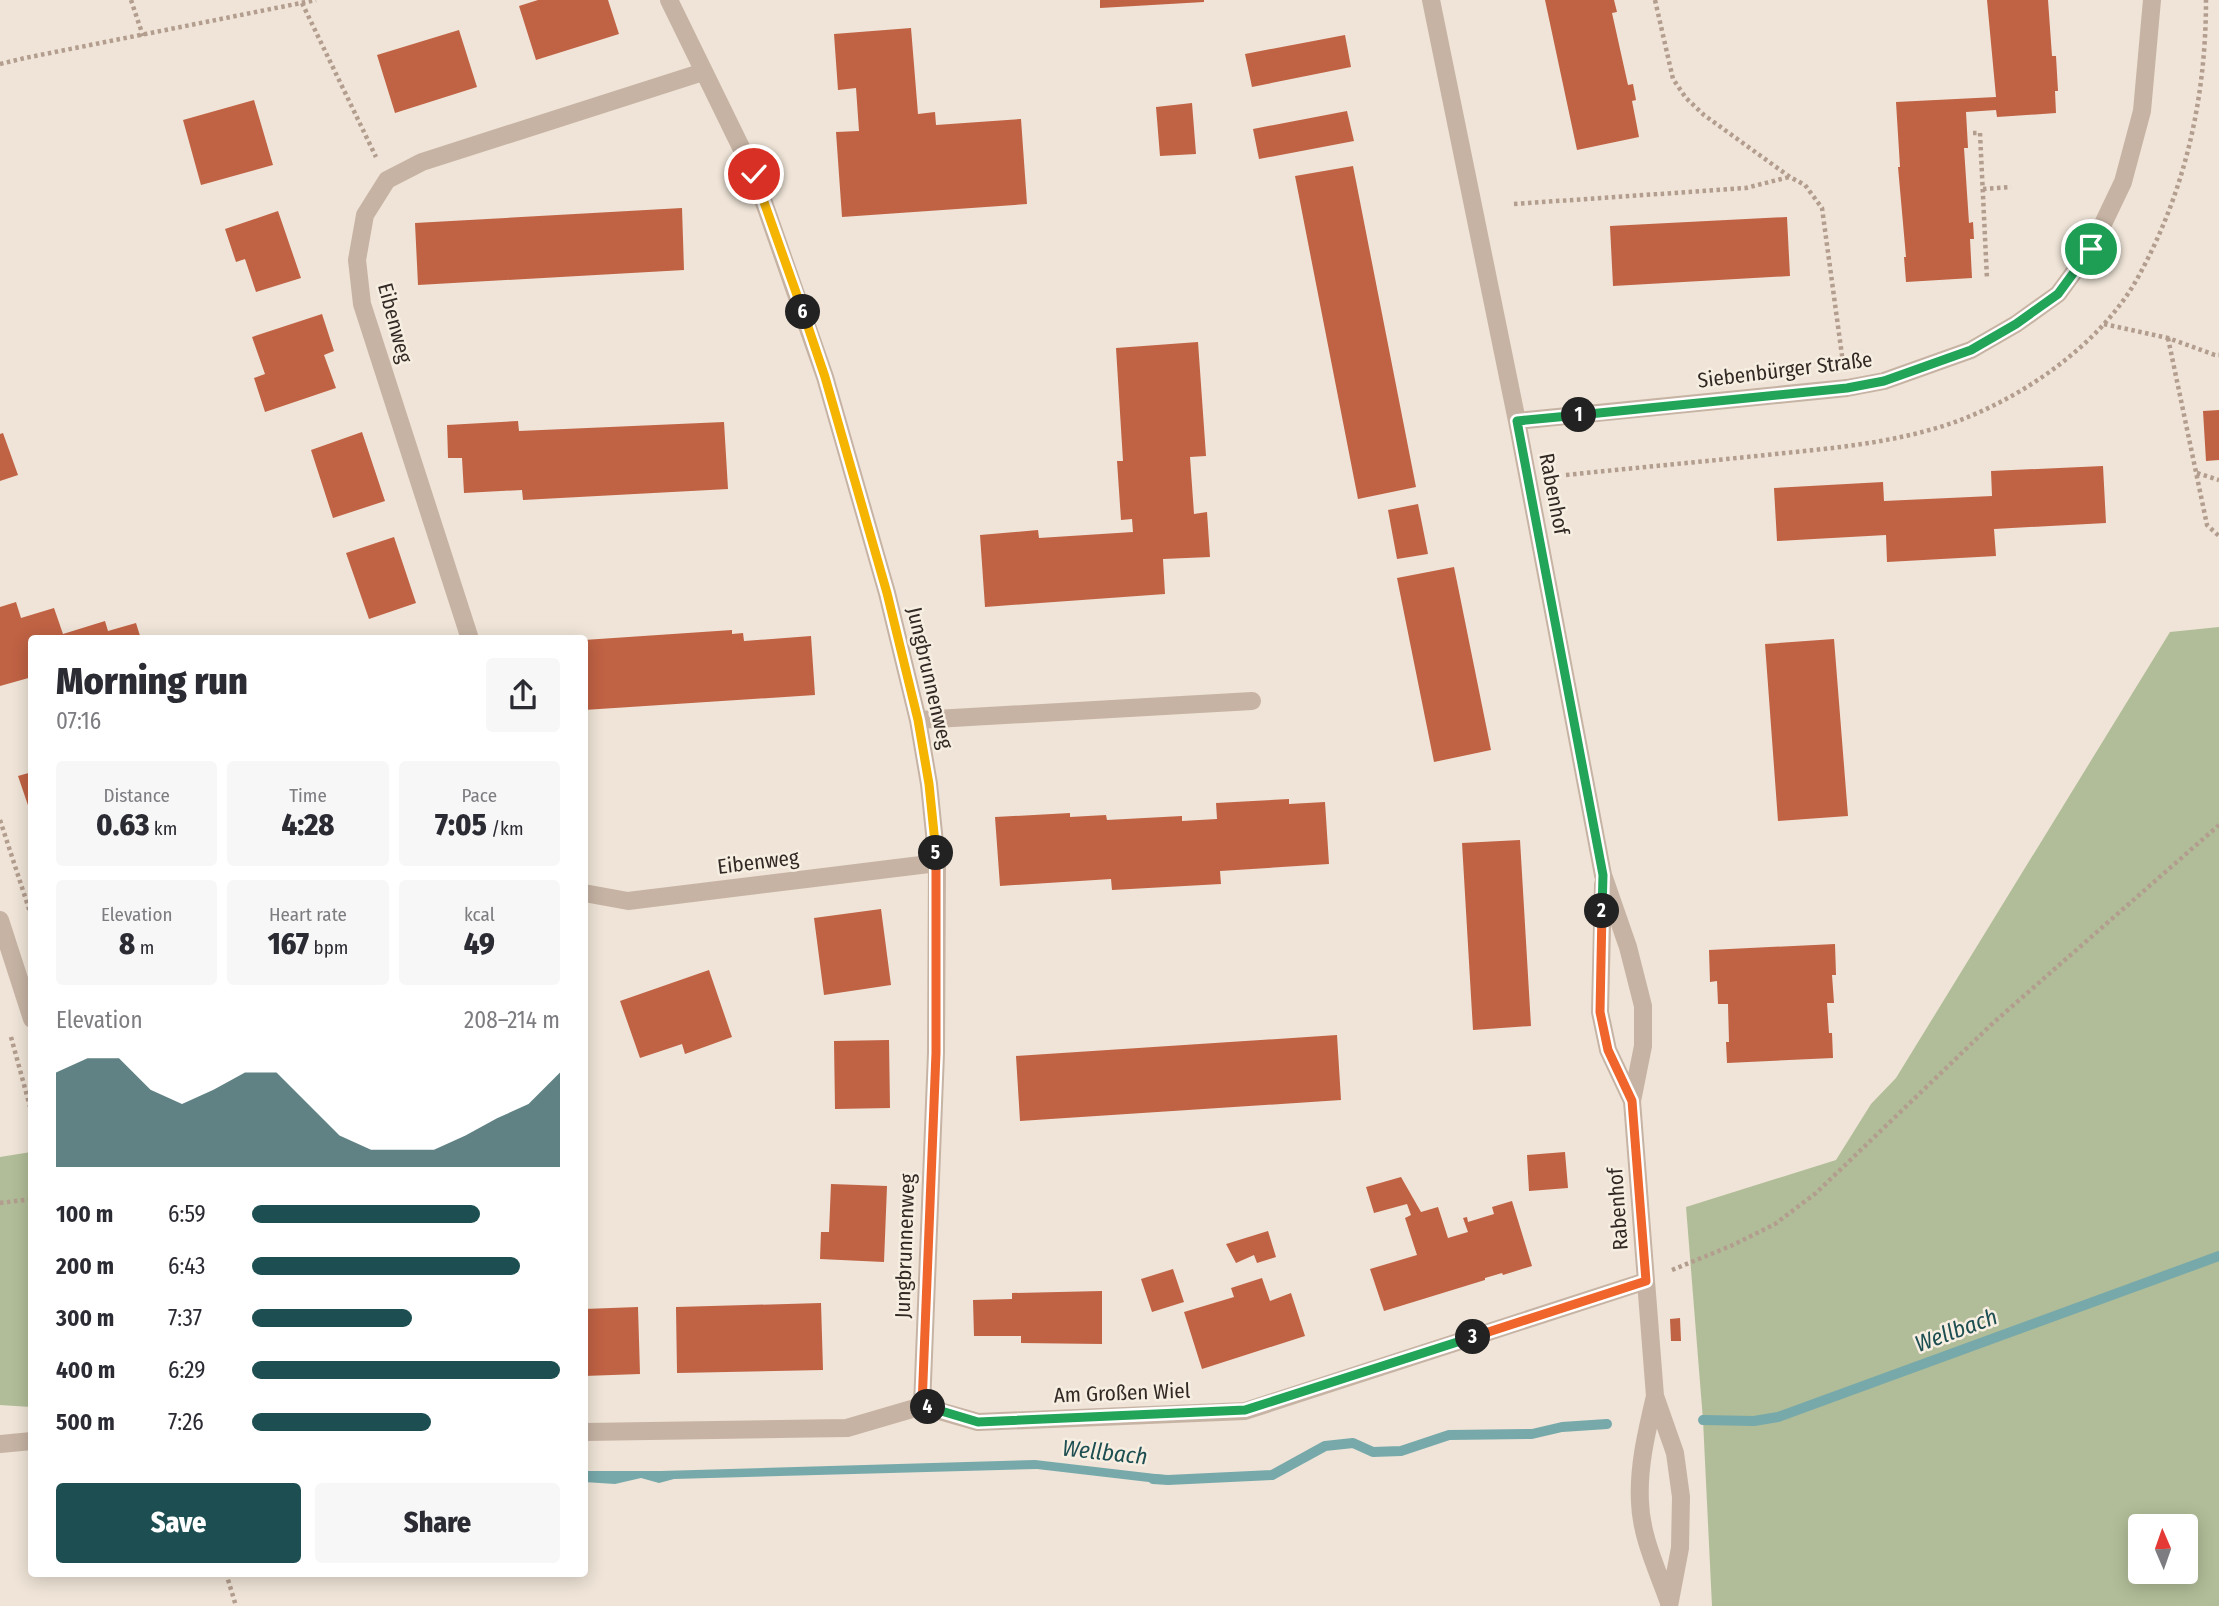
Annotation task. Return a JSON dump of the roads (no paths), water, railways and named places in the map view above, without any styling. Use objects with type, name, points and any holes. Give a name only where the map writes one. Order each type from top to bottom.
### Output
[{"type":"street","name":"Jungbrunnenweg","points":[[669,0],[754,174],[825,377],[887,593],[918,720],[929,784],[937,863],[936,1053],[922,1406]]},
{"type":"street","name":"Rabenhof","points":[[1431,0],[1517,421],[1603,875],[1629,947],[1643,1006],[1643,1046],[1632,1101],[1655,1396],[1675,1453],[1681,1497],[1680,1548],[1669,1604]]},
{"type":"street","name":"Siebenbürger Straße","points":[[1517,421],[1847,388],[1884,381],[1971,350],[2016,324],[2058,294],[2091,249],[2123,182],[2142,111],[2152,0]]},
{"type":"street","name":"Eibenweg","points":[[469,635],[362,304],[356,260],[365,215],[387,180],[422,162],[703,72]]},
{"type":"street","points":[[918,720],[1252,701]]},
{"type":"street","name":"Eibenweg","points":[[588,894],[628,901],[937,863]]},
{"type":"street","name":"Rabenhof","points":[[1603,875],[1600,1012],[1608,1050],[1632,1101]]},
{"type":"street","points":[[0,920],[28,1007]]},
{"type":"street","name":"Am Großen Wiel","points":[[922,1406],[978,1422],[1245,1410],[1646,1281]]},
{"type":"street","name":"Rabenhof","points":[[1655,1396],[1643,1451],[1640,1504],[1650,1549],[1669,1604]]},
{"type":"street","points":[[588,1432],[848,1427],[922,1406]]},
{"type":"street","points":[[0,1444],[28,1441]]},
{"type":"water","points":[[1035,1460],[1164,1475],[1166,1484],[1037,1469],[674,1479],[659,1483],[641,1478],[615,1484],[588,1482],[588,1471]]},
{"type":"waterway","name":"Wellbach","points":[[1703,1420],[1754,1421],[1778,1417],[2219,1256]]},
{"type":"waterway","name":"Wellbach","points":[[1153,1479],[1272,1475],[1325,1446],[1353,1443],[1373,1452],[1401,1451],[1449,1435],[1532,1434],[1562,1427],[1607,1424]]}]
